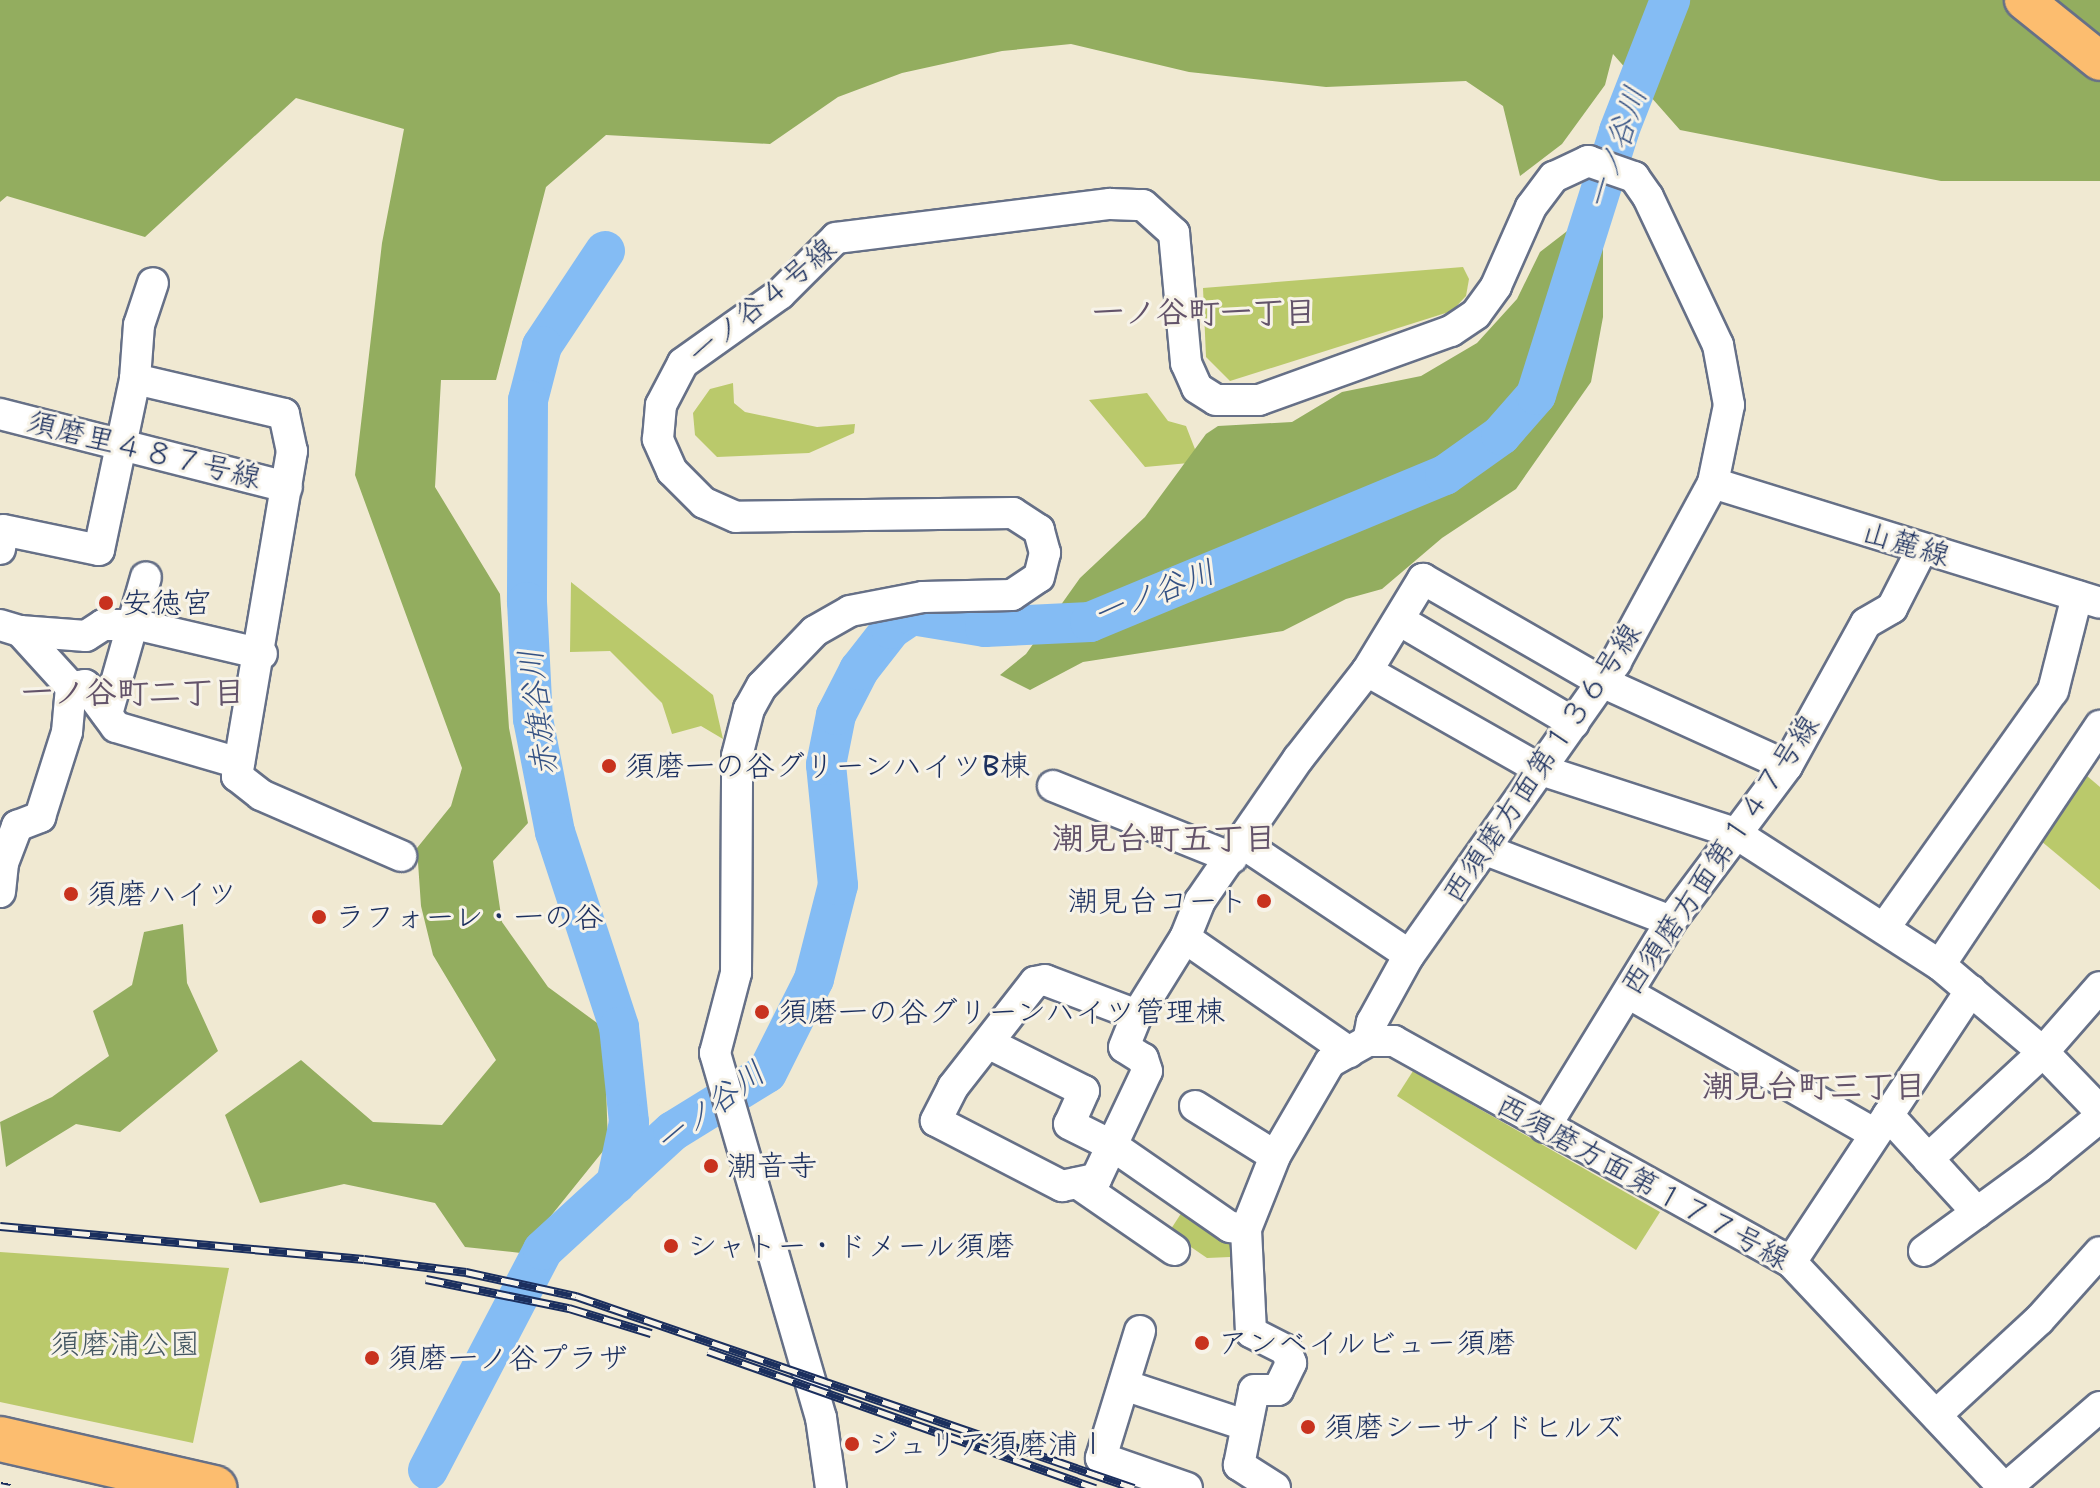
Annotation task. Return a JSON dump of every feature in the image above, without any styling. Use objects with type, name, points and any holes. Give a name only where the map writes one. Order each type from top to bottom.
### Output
[{"type":"highway","points":[[0,1439],[214,1488]]},
{"type":"main road","points":[[2024,0],[2100,61]]},
{"type":"street","name":"西須磨方面第１３６号線","points":[[1275,1488],[1239,1465],[1254,1390],[1278,1390],[1291,1363],[1286,1350],[1251,1332],[1246,1229],[1275,1156],[1330,1062],[1359,1047],[1409,955],[1602,682],[1659,589],[1713,483],[1729,405],[1718,345],[1634,177],[1588,161]]},
{"type":"street","name":"一ノ谷４号線","points":[[831,1488],[821,1418],[715,1053],[736,973],[737,756],[749,709],[762,686],[815,631],[850,611],[923,597],[1012,595],[1039,577],[1045,553],[1039,530],[1013,513],[776,519],[736,517],[704,503],[678,479],[658,439],[661,405],[683,363],[780,294],[836,238],[1095,206],[1143,205],[1174,233],[1186,363],[1197,388],[1216,400],[1259,400],[1451,331],[1476,314],[1496,286],[1531,207],[1554,177],[1588,161]]},
{"type":"street","points":[[0,549],[3,530],[99,550],[135,379],[139,325],[153,283]]},
{"type":"street","points":[[135,379],[284,414],[292,451],[262,654],[237,776],[261,795],[401,856]]},
{"type":"street","name":"須磨里４８７号線","points":[[0,414],[122,442],[287,487]]},
{"type":"street","name":"山麓線","points":[[1713,483],[2089,599]]},
{"type":"street","name":"西須磨方面第１４７号線","points":[[1545,1127],[1573,1072],[1628,993],[1671,921],[1787,766],[1866,623],[1892,608],[1922,549]]},
{"type":"street","points":[[107,714],[140,626],[146,577]]},
{"type":"street","points":[[1137,1015],[1045,980],[1035,982],[990,1044],[953,1087],[936,1121],[1062,1186],[1096,1179],[1147,1071],[1143,1059],[1124,1047],[1137,1015],[1185,938],[1200,901],[1298,759],[1367,671],[1423,579],[1602,682],[1787,766]]},
{"type":"street","points":[[1885,927],[2053,691],[2089,599]]},
{"type":"street","points":[[1399,620],[1574,723]]},
{"type":"street","points":[[10,628],[86,636],[103,625],[140,626],[262,654]]},
{"type":"street","points":[[10,628],[78,686],[116,727],[149,740],[239,763]]},
{"type":"street","points":[[0,892],[3,863],[17,826],[40,817],[67,732],[86,636]]},
{"type":"street","points":[[1367,671],[1541,770],[1735,833],[1940,965],[2043,1052],[2099,1109],[2094,1122],[1924,1251]]},
{"type":"street","points":[[1940,965],[2100,726]]},
{"type":"street","points":[[1053,786],[1237,851],[1409,955]]},
{"type":"street","points":[[1486,850],[1671,921]]},
{"type":"street","points":[[1185,938],[1359,1047]]},
{"type":"street","points":[[1928,1159],[2043,1052],[2100,987]]},
{"type":"street","points":[[1791,1262],[1971,990]]},
{"type":"street","points":[[1628,993],[1882,1125],[1928,1159],[1977,1212]]},
{"type":"street","name":"西須磨方面第１７７号線","points":[[1359,1047],[1394,1041],[1791,1262],[2005,1488]]},
{"type":"street","points":[[990,1044],[1084,1091],[1069,1124],[1113,1146],[1230,1227],[1246,1229]]},
{"type":"street","points":[[1195,1106],[1275,1156]]},
{"type":"street","points":[[1077,1183],[1174,1250]]},
{"type":"street","points":[[1936,1415],[2039,1320],[2100,1252]]},
{"type":"street","points":[[1140,1331],[1101,1458],[1187,1488]]},
{"type":"street","points":[[1124,1385],[1245,1425]]},
{"type":"street","points":[[2005,1488],[2100,1407]]},
{"type":"green space","points":[[0,0],[2100,0],[2100,181],[1941,181],[1680,130],[1613,54],[1605,85],[1562,144],[1520,176],[1503,106],[1466,81],[1326,87],[1189,72],[1071,44],[1002,51],[902,73],[838,97],[770,144],[606,135],[546,187],[496,380],[441,380],[435,487],[500,594],[509,728],[528,823],[493,861],[502,922],[548,987],[604,1028],[608,1145],[521,1253],[465,1247],[435,1203],[344,1184],[260,1203],[225,1115],[301,1060],[373,1122],[442,1125],[496,1060],[433,955],[421,906],[417,848],[451,806],[462,768],[355,475],[382,243],[404,129],[296,98],[145,237],[7,196],[0,202]]},
{"type":"green space","points":[[1575,225],[1603,240],[1603,317],[1591,382],[1516,489],[1442,538],[1382,589],[1346,599],[1283,631],[1083,662],[1030,690],[1000,675],[1026,654],[1080,578],[1145,517],[1206,434],[1218,426],[1292,422],[1342,392],[1421,376],[1477,343],[1517,299],[1540,252]]},
{"type":"green space","points":[[1463,267],[1469,279],[1466,296],[1452,311],[1230,381],[1206,357],[1203,288]]},
{"type":"green space","points":[[733,383],[734,403],[745,412],[817,427],[855,424],[854,433],[809,453],[717,457],[695,435],[693,413],[710,389]]},
{"type":"green space","points":[[1147,393],[1168,421],[1186,426],[1200,462],[1145,467],[1089,400]]},
{"type":"green space","points":[[571,582],[713,695],[723,739],[701,726],[672,734],[662,703],[610,651],[570,652]]},
{"type":"green space","points":[[2080,770],[2100,787],[2100,890],[2035,836]]},
{"type":"green space","points":[[183,924],[187,983],[218,1051],[120,1132],[76,1124],[6,1167],[0,1122],[52,1097],[109,1056],[93,1011],[132,985],[144,932]]},
{"type":"green space","points":[[1413,1071],[1660,1212],[1636,1250],[1397,1096]]},
{"type":"green space","points":[[1182,1212],[1235,1248],[1230,1257],[1207,1258],[1169,1232]]},
{"type":"green space","name":"須磨浦公園","points":[[0,1252],[229,1268],[193,1443],[0,1402]]},
{"type":"waterway","name":"一ノ谷川","points":[[428,1470],[543,1250],[673,1131],[767,1073],[814,979],[838,885],[826,765],[836,715],[859,670],[891,629],[912,615],[985,627],[1090,622],[1445,475],[1501,435],[1536,395],[1619,131],[1670,0]]},
{"type":"waterway","name":"赤旗谷川","points":[[605,251],[542,346],[528,400],[527,602],[533,719],[555,832],[619,1027],[629,1122],[616,1184]]},
{"type":"railway","points":[[0,1226],[364,1259],[466,1272],[576,1296],[1134,1488]]},
{"type":"railway","points":[[426,1279],[569,1308],[651,1333]]},
{"type":"railway","points":[[708,1351],[1095,1488]]},
{"type":"railway","points":[[0,1486],[10,1488]]},
{"type":"place","name":"安徳宮","points":[[106,603]]},
{"type":"place","name":"須磨一の谷グリーンハイツB棟","points":[[609,766]]},
{"type":"place","name":"須磨ハイツ","points":[[71,894]]},
{"type":"place","name":"潮見台コート","points":[[1264,901]]},
{"type":"place","name":"ラフォーレ・一の谷","points":[[319,917]]},
{"type":"place","name":"須磨一の谷グリーンハイツ管理棟","points":[[762,1012]]},
{"type":"place","name":"潮音寺","points":[[711,1166]]},
{"type":"place","name":"シャトー・ドメール須磨","points":[[671,1246]]},
{"type":"place","name":"アンベイルビュー須磨","points":[[1202,1343]]},
{"type":"place","name":"須磨一ノ谷プラザ","points":[[372,1358]]},
{"type":"place","name":"須磨シーサイドヒルズ","points":[[1308,1427]]},
{"type":"place","name":"ジュリア須磨浦Ⅰ","points":[[852,1444]]},
{"type":"district","name":"一ノ谷町一丁目","points":[[1204,312]]},
{"type":"district","name":"一ノ谷町二丁目","points":[[133,692]]},
{"type":"district","name":"潮見台町五丁目","points":[[1164,838]]},
{"type":"district","name":"潮見台町三丁目","points":[[1814,1086]]}]
